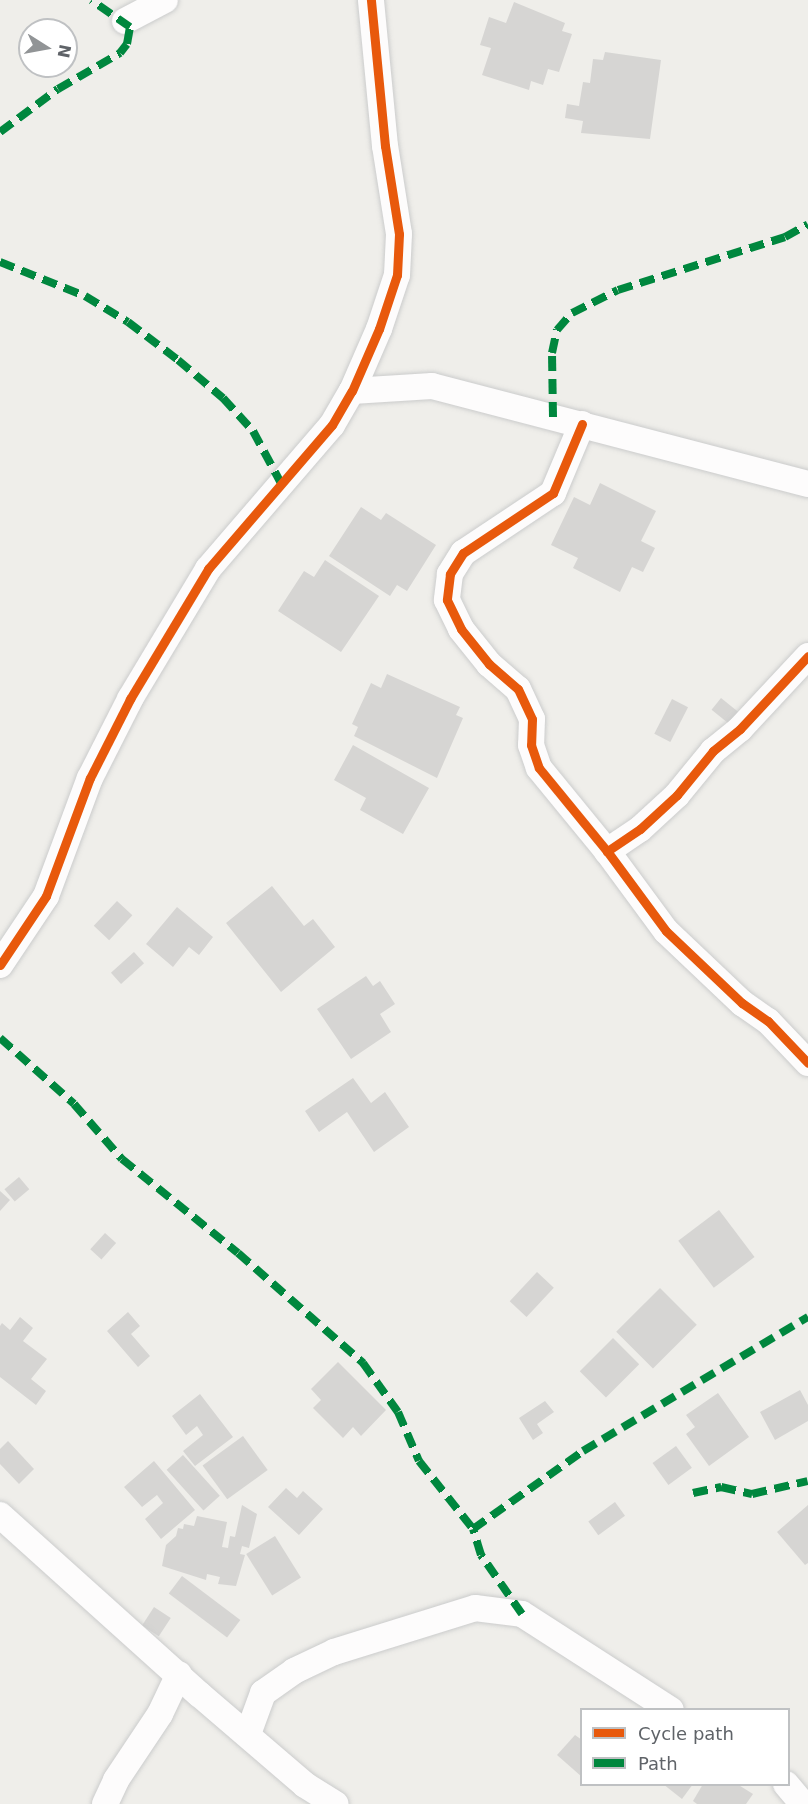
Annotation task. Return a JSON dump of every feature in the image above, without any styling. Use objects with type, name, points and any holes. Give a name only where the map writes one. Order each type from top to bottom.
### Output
[{"type":"street","points":[[125,21],[165,0]]},
{"type":"street","points":[[0,965],[46,896],[90,778],[130,699],[208,569],[332,425],[352,391],[397,276],[399,234],[385,146],[371,0]]},
{"type":"street","points":[[352,391],[432,386],[808,484]]},
{"type":"street","points":[[582,424],[553,493],[464,553],[450,574],[447,600],[461,629],[489,664],[518,689],[532,719],[531,745],[539,768],[607,851],[660,924],[742,1003],[768,1021],[808,1063]]},
{"type":"street","points":[[607,851],[640,829],[677,795],[713,751],[740,729],[808,656]]},
{"type":"street","points":[[0,1515],[305,1785],[335,1804]]},
{"type":"street","points":[[248,1734],[263,1694],[294,1671],[365,1641],[475,1608],[522,1614],[668,1708]]},
{"type":"street","points":[[105,1804],[116,1780],[160,1714],[179,1674]]},
{"type":"street","points":[[787,1786],[803,1804]]},
{"type":"building","points":[[514,2],[565,23],[562,31],[572,34],[559,72],[548,69],[543,85],[531,81],[529,90],[482,75],[491,48],[480,45],[489,17],[506,23]]},
{"type":"building","points":[[605,52],[661,60],[650,139],[581,133],[583,121],[565,118],[567,104],[579,106],[583,82],[590,83],[593,59],[603,60]]},
{"type":"building","points":[[600,483],[656,511],[641,541],[655,548],[643,572],[632,567],[620,592],[573,568],[578,558],[551,545],[574,497],[590,505]]},
{"type":"building","points":[[361,507],[381,520],[386,513],[436,545],[407,591],[397,585],[390,596],[329,556]]},
{"type":"building","points":[[325,560],[379,596],[341,652],[278,611],[304,571],[314,577]]},
{"type":"building","points":[[387,674],[460,707],[456,715],[463,718],[437,778],[354,736],[358,727],[352,724],[371,683],[381,688]]},
{"type":"building","points":[[721,698],[743,716],[733,727],[712,710]]},
{"type":"building","points":[[672,699],[688,707],[670,742],[654,734]]},
{"type":"building","points":[[353,745],[429,788],[403,834],[360,810],[366,798],[334,780]]},
{"type":"building","points":[[272,886],[304,926],[313,919],[335,947],[281,992],[226,923]]},
{"type":"building","points":[[117,901],[132,915],[109,940],[94,926]]},
{"type":"building","points":[[177,907],[213,937],[199,955],[189,947],[173,967],[146,944]]},
{"type":"building","points":[[134,952],[144,963],[121,984],[111,973]]},
{"type":"building","points":[[366,976],[373,986],[380,981],[395,1004],[380,1014],[391,1032],[351,1059],[317,1009]]},
{"type":"building","points":[[353,1078],[371,1103],[385,1092],[409,1127],[374,1152],[347,1112],[319,1132],[305,1111]]},
{"type":"building","points":[[19,1177],[29,1189],[15,1201],[4,1189]]},
{"type":"building","points":[[0,1191],[10,1200],[0,1211]]},
{"type":"building","points":[[719,1210],[755,1257],[714,1288],[678,1241]]},
{"type":"building","points":[[105,1233],[116,1243],[101,1259],[90,1249]]},
{"type":"building","points":[[537,1272],[554,1288],[527,1317],[510,1301]]},
{"type":"building","points":[[660,1288],[697,1325],[653,1369],[616,1332]]},
{"type":"building","points":[[128,1312],[140,1326],[131,1334],[150,1356],[138,1367],[107,1331]]},
{"type":"building","points":[[20,1317],[33,1328],[23,1341],[47,1359],[31,1379],[46,1391],[36,1405],[0,1377],[0,1326],[2,1323],[10,1330]]},
{"type":"building","points":[[613,1338],[639,1364],[606,1397],[580,1371]]},
{"type":"building","points":[[338,1362],[386,1410],[361,1436],[353,1427],[343,1438],[313,1408],[321,1400],[311,1389]]},
{"type":"building","points":[[800,1390],[808,1405],[808,1421],[775,1440],[760,1412]]},
{"type":"building","points":[[718,1393],[749,1437],[709,1466],[686,1434],[695,1427],[686,1415]]},
{"type":"building","points":[[200,1394],[233,1437],[195,1466],[183,1451],[203,1435],[197,1426],[186,1435],[172,1416]]},
{"type":"building","points":[[545,1401],[554,1412],[537,1424],[543,1433],[533,1440],[519,1418]]},
{"type":"building","points":[[243,1436],[268,1470],[227,1499],[203,1465]]},
{"type":"building","points":[[8,1441],[34,1469],[19,1484],[0,1464],[0,1449]]},
{"type":"building","points":[[676,1446],[692,1468],[668,1485],[653,1463]]},
{"type":"building","points":[[183,1455],[220,1496],[203,1511],[167,1470]]},
{"type":"building","points":[[154,1461],[195,1510],[161,1539],[145,1519],[163,1503],[157,1495],[142,1507],[124,1487]]},
{"type":"building","points":[[286,1488],[297,1498],[303,1491],[323,1509],[299,1535],[268,1507]]},
{"type":"building","points":[[615,1502],[625,1516],[598,1535],[588,1521]]},
{"type":"building","points":[[242,1505],[257,1514],[249,1548],[242,1546],[240,1554],[245,1555],[236,1586],[218,1584],[220,1577],[207,1574],[206,1580],[162,1566],[166,1545],[176,1536],[178,1528],[183,1529],[184,1524],[194,1526],[197,1516],[227,1522],[222,1547],[228,1548],[230,1536],[235,1537]]},
{"type":"building","points":[[808,1505],[808,1563],[805,1565],[777,1532]]},
{"type":"building","points":[[275,1536],[301,1578],[272,1596],[246,1554]]},
{"type":"building","points":[[182,1576],[240,1620],[227,1638],[169,1594]]},
{"type":"building","points":[[154,1607],[171,1618],[159,1636],[142,1625]]},
{"type":"building","points":[[575,1735],[580,1739],[580,1775],[557,1755]]},
{"type":"building","points":[[666,1786],[692,1786],[682,1799]]},
{"type":"building","points":[[702,1786],[740,1786],[753,1794],[746,1804],[697,1804],[693,1801]]},
{"type":"marked path","points":[[0,132],[58,89],[120,53],[127,44],[130,27],[91,0]]},
{"type":"marked path","points":[[553,417],[552,353],[557,330],[572,313],[618,290],[785,237],[808,224]]},
{"type":"marked path","points":[[0,262],[85,296],[128,322],[178,360],[223,398],[253,431],[282,485]]},
{"type":"marked path","points":[[0,1038],[74,1104],[122,1159],[238,1253],[363,1363],[398,1412],[419,1461],[473,1529]]},
{"type":"marked path","points":[[522,1614],[481,1555],[473,1529],[583,1451],[808,1317]]},
{"type":"marked path","points":[[693,1493],[721,1487],[752,1494],[808,1481]]},
{"type":"cycle path","points":[[0,965],[46,896],[90,778],[130,699],[208,569],[332,425],[352,391],[379,329],[397,275],[399,234],[385,146],[371,0]]},
{"type":"cycle path","points":[[582,424],[553,493],[463,553],[450,574],[447,600],[461,629],[489,664],[518,689],[532,719],[531,745],[539,768],[607,851]]},
{"type":"cycle path","points":[[808,656],[740,729],[713,751],[677,795],[640,829],[607,851],[666,931],[742,1003],[768,1021],[808,1063]]}]
